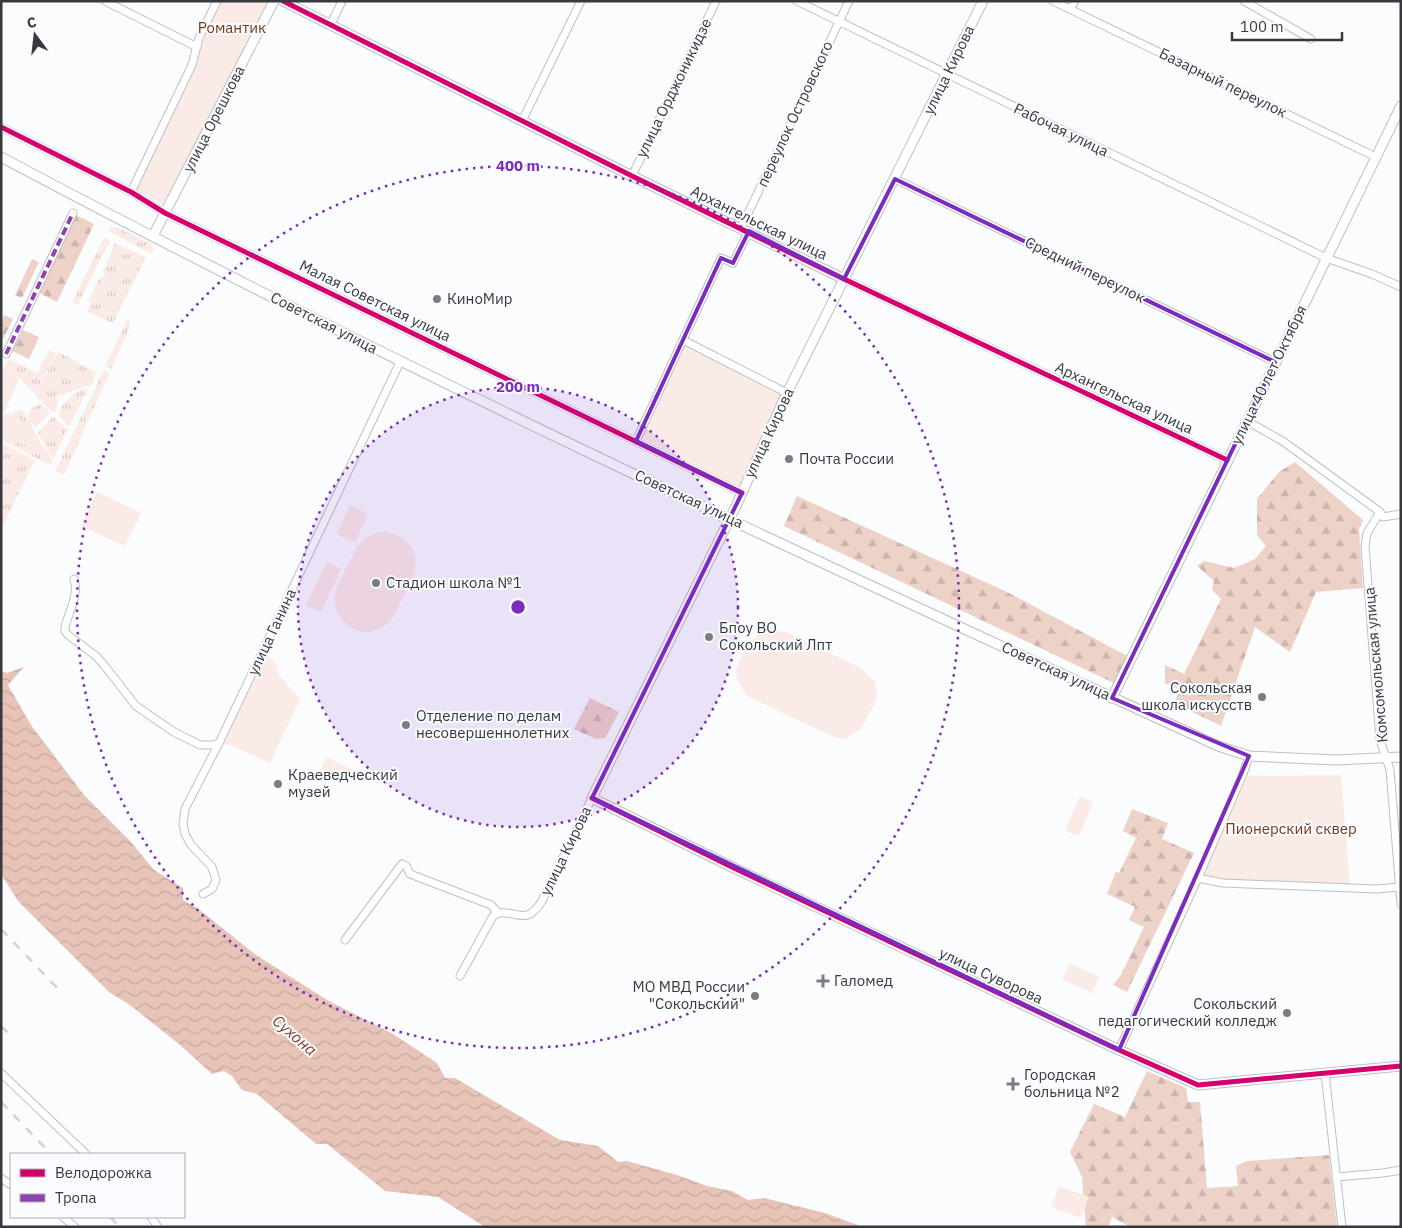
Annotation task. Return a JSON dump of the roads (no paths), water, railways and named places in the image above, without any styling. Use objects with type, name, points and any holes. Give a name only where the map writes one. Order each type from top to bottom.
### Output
[{"type":"street","points":[[105,1],[196,47]]},
{"type":"street","points":[[130,192],[192,66],[198,38],[217,1]]},
{"type":"street","name":"улица Орешкова","points":[[153,236],[274,1]]},
{"type":"street","name":"Архангельская улица","points":[[284,1],[330,26],[632,176],[1227,460]]},
{"type":"street","points":[[330,26],[342,1]]},
{"type":"street","points":[[522,120],[581,1]]},
{"type":"street","name":"улица Орджоникидзе","points":[[632,176],[716,1]]},
{"type":"street","name":"Рабочая улица","points":[[797,1],[1326,258],[1372,274],[1401,287]]},
{"type":"street","name":"переулок Островского","points":[[636,441],[721,258],[733,263],[745,229],[849,1]]},
{"type":"street","name":"улица Кирова","points":[[498,913],[531,915],[542,901],[729,519],[787,393],[983,1]]},
{"type":"street","name":"Базарный переулок","points":[[1053,1],[1376,157]]},
{"type":"street","points":[[1070,10],[1075,1]]},
{"type":"street","points":[[1244,1],[1311,39]]},
{"type":"street","name":"улица 40 лет Октября","points":[[1112,698],[1401,106]]},
{"type":"street","name":"Малая Советская улица","points":[[1,127],[130,192],[165,213],[742,492]]},
{"type":"street","name":"Советская улица","points":[[1,157],[400,362],[729,519],[1218,746],[1249,756],[1335,760],[1401,757]]},
{"type":"street","name":"Средний переулок","points":[[895,179],[1275,362]]},
{"type":"street","points":[[6,354],[73,213]]},
{"type":"street","points":[[683,340],[787,393]]},
{"type":"street","name":"улица Ганина","points":[[203,894],[212,890],[216,880],[212,867],[191,845],[185,834],[183,824],[186,809],[400,362]]},
{"type":"street","points":[[1246,421],[1284,442],[1380,512],[1383,517],[1401,514]]},
{"type":"street","name":"Комсомольская улица","points":[[1380,512],[1367,533],[1365,546],[1380,740],[1390,770],[1401,904]]},
{"type":"street","points":[[74,579],[76,592],[65,626],[65,631],[68,635],[96,656],[136,706],[174,732],[200,744],[214,745],[219,743]]},
{"type":"street","points":[[1119,1050],[1198,878],[1249,756]]},
{"type":"street","name":"улица Суворова","points":[[592,798],[740,871],[1119,1050],[1198,1085],[1401,1066]]},
{"type":"street","points":[[345,940],[402,864],[406,866],[410,874],[491,905],[498,913],[494,916],[460,976]]},
{"type":"street","points":[[1198,878],[1223,883],[1242,884],[1376,889],[1399,887]]},
{"type":"street","points":[[1,1073],[85,1153]]},
{"type":"street","points":[[1325,1073],[1342,1227]]},
{"type":"street","points":[[1336,1177],[1401,1170]]},
{"type":"street","points":[[64,1218],[75,1227]]},
{"type":"water","name":"Сухона","points":[[24,667],[8,685],[31,725],[84,795],[131,842],[154,870],[183,888],[183,900],[197,908],[256,955],[327,1000],[393,1034],[437,1063],[445,1078],[455,1078],[560,1140],[598,1146],[618,1162],[627,1161],[677,1175],[707,1186],[732,1191],[748,1200],[764,1198],[825,1213],[863,1227],[485,1227],[438,1197],[385,1191],[327,1144],[316,1144],[257,1094],[242,1090],[232,1076],[224,1071],[212,1074],[180,1045],[130,1005],[109,992],[18,901],[1,874],[1,671],[7,673]]},
{"type":"railway","points":[[1,929],[61,992]]},
{"type":"railway","points":[[1,1026],[9,1034]]},
{"type":"railway","points":[[1,1102],[50,1153]]},
{"type":"railway","points":[[111,1218],[120,1227]]},
{"type":"place","name":"КиноМир","points":[[437,299]]},
{"type":"place","name":"Почта России","points":[[789,459]]},
{"type":"place","name":"Стадион школа №1","points":[[376,583]]},
{"type":"place","name":"Бпоу ВО Сокольский Лпт","points":[[709,637]]},
{"type":"place","name":"Сокольская школа искусств","points":[[1262,697]]},
{"type":"place","name":"Отделение по делам несовершеннолетних","points":[[406,725]]},
{"type":"place","name":"Краеведческий музей","points":[[278,784]]},
{"type":"place","name":"Галомед","points":[[823,981]]},
{"type":"place","name":"МО МВД России \"Сокольский\"","points":[[755,996]]},
{"type":"place","name":"Сокольский педагогический колледж","points":[[1287,1013]]},
{"type":"place","name":"Городская больница №2","points":[[1013,1084]]},
{"type":"park label","name":"Романтик","points":[[232,28]]},
{"type":"park label","name":"Пионерский сквер","points":[[1291,829]]}]
